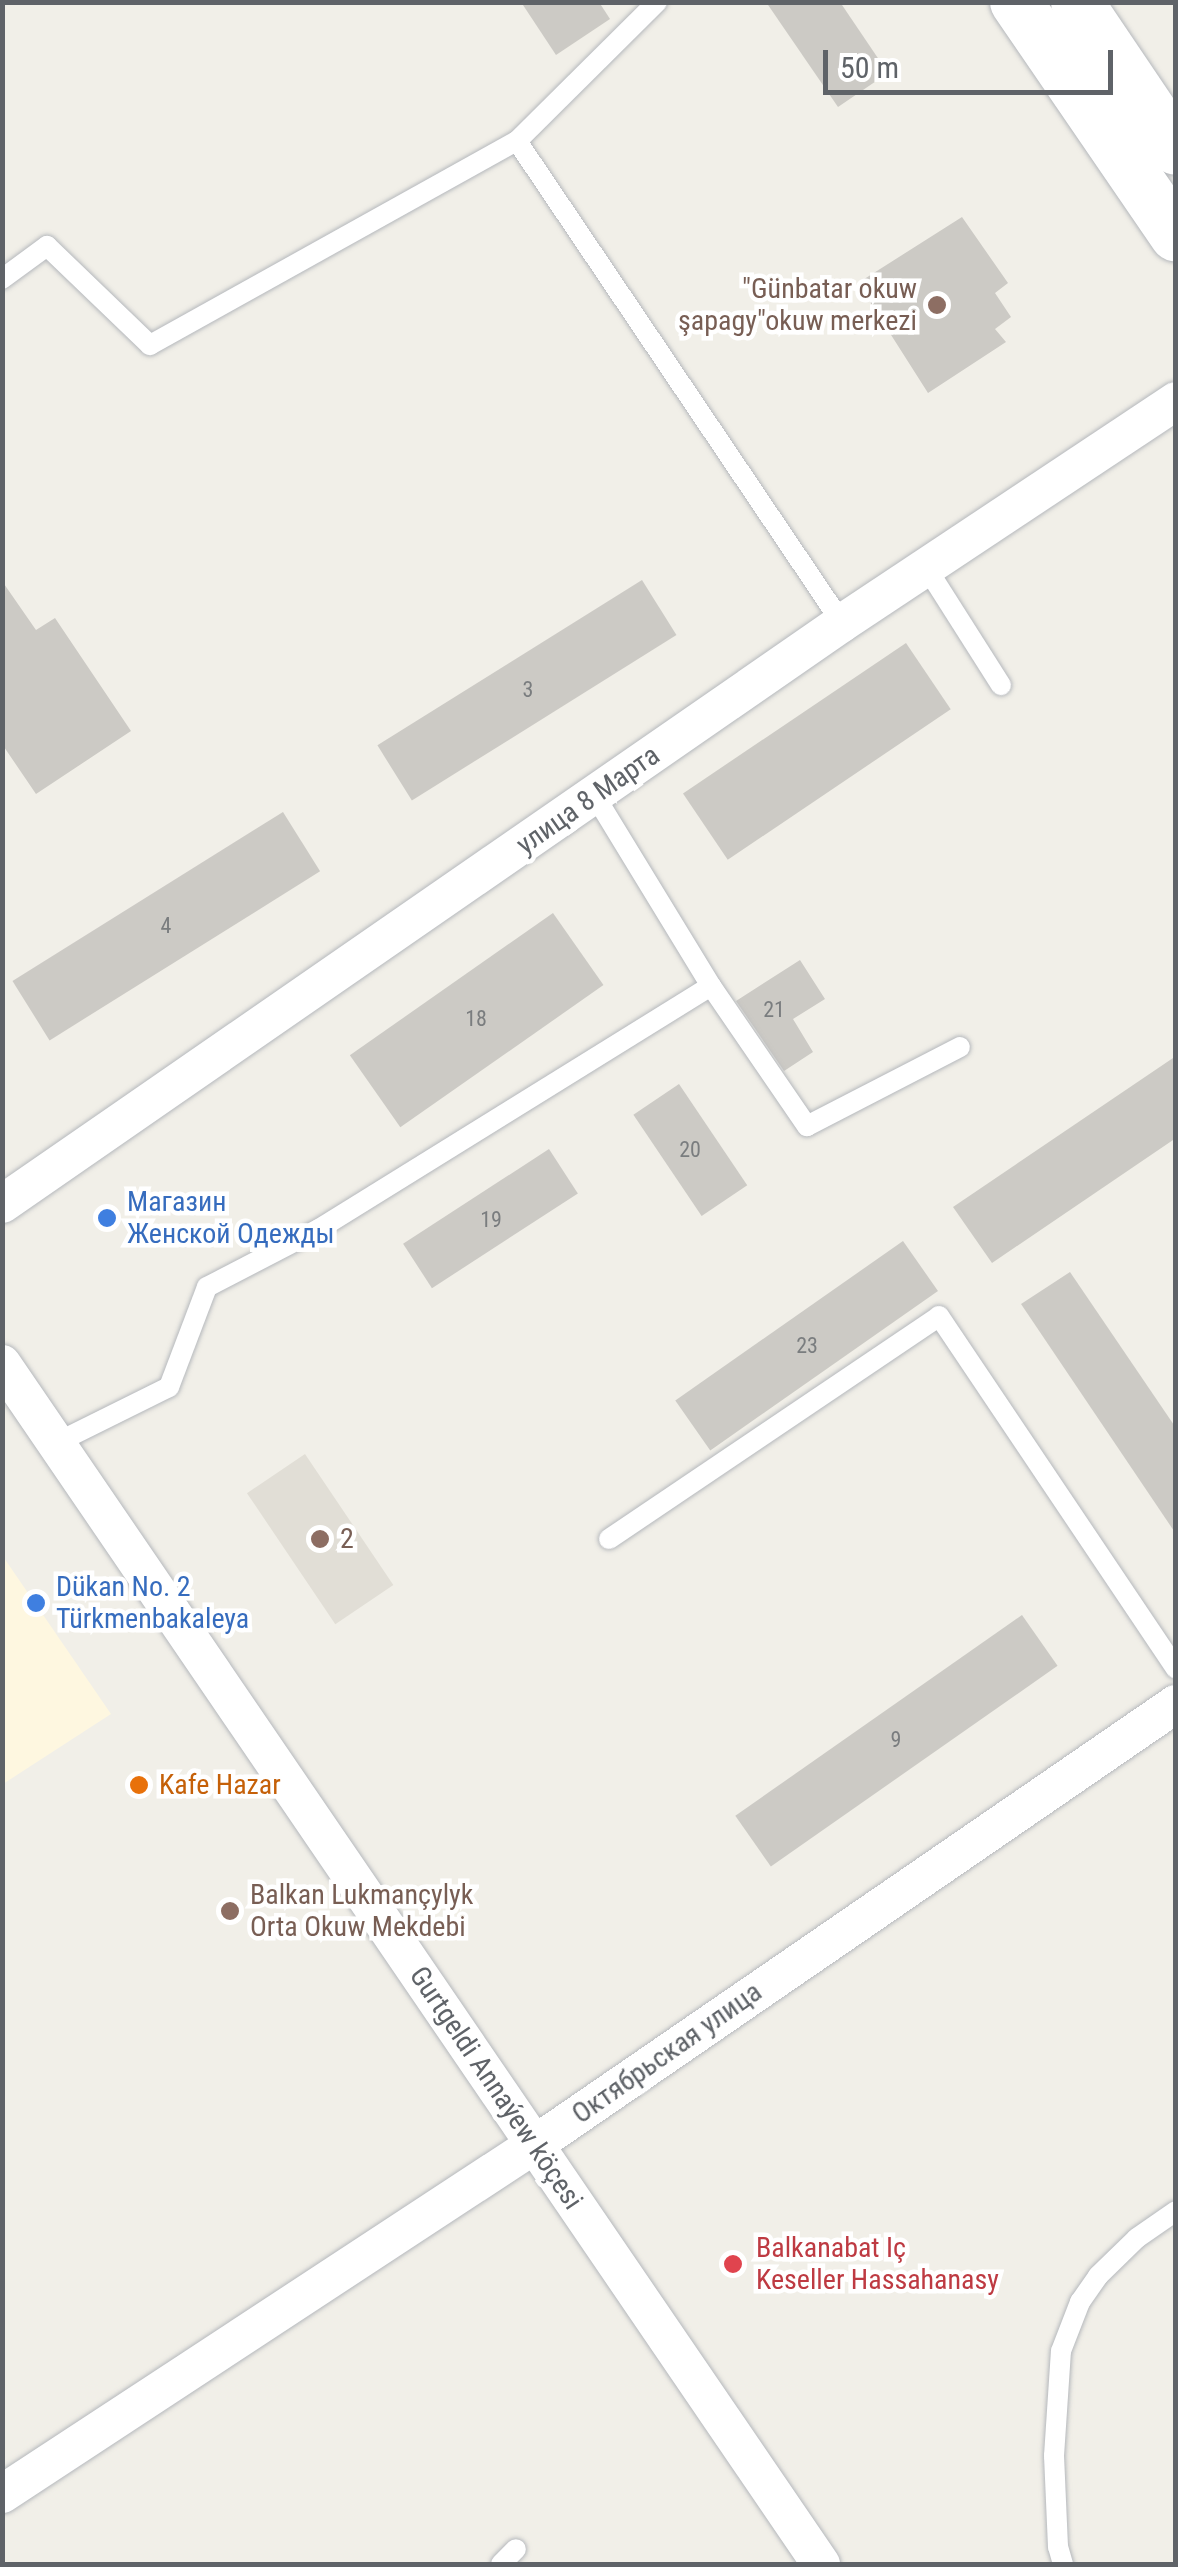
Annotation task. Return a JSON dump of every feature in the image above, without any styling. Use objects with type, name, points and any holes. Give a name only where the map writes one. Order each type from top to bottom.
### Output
[{"type":"street","points":[[1016,2],[1176,236]]},
{"type":"street","points":[[1077,2],[1176,149]]},
{"type":"street","name":"улица 8 Марта","points":[[2,1204],[842,623],[1176,401]]},
{"type":"street","name":"Gurtgeldi Annaýew köçesi","points":[[2,1364],[821,2564]]},
{"type":"street","name":"Октябрьская улица","points":[[2,2494],[534,2144],[1176,1704]]},
{"type":"lane","points":[[2,279],[47,246],[150,345],[517,141],[657,2]]},
{"type":"lane","points":[[517,141],[842,623]]},
{"type":"lane","points":[[926,567],[1001,684]]},
{"type":"lane","points":[[595,796],[711,986],[807,1126],[960,1046]]},
{"type":"lane","points":[[58,1442],[169,1387],[208,1287],[319,1229],[711,986]]},
{"type":"lane","points":[[609,1539],[939,1316],[1176,1669]]},
{"type":"lane","points":[[1063,2564],[1058,2547],[1054,2456],[1061,2350],[1080,2302],[1098,2276],[1137,2238],[1176,2212]]},
{"type":"shaded area","name":"2","points":[[305,1454],[393,1585],[335,1624],[247,1493]]},
{"type":"shaded area","points":[[2,1555],[111,1714],[3,1784],[2,1784]]},
{"type":"building","points":[[521,2],[599,2],[610,19],[556,55]]},
{"type":"building","points":[[766,2],[840,2],[888,73],[838,107]]},
{"type":"building","name":"\"Günbatar okuw şapagy\"okuw merkezi","points":[[962,217],[1008,283],[995,293],[1011,317],[995,329],[1006,342],[928,393],[858,283]]},
{"type":"building","points":[[642,580],[676,635],[412,800],[377,745]]},
{"type":"building","points":[[2,581],[36,630],[55,618],[131,731],[36,794],[2,744]]},
{"type":"building","points":[[906,643],[951,709],[728,860],[683,793]]},
{"type":"building","points":[[283,812],[320,871],[50,1040],[12,981]]},
{"type":"building","points":[[553,913],[603,985],[400,1127],[350,1055]]},
{"type":"building","points":[[800,960],[825,999],[793,1019],[813,1052],[784,1071],[736,1001]]},
{"type":"building","points":[[1176,1056],[1176,1138],[992,1263],[953,1207]]},
{"type":"building","points":[[679,1084],[747,1185],[702,1216],[633,1115]]},
{"type":"building","points":[[549,1149],[578,1193],[432,1288],[403,1244]]},
{"type":"building","points":[[903,1241],[938,1291],[710,1450],[675,1400]]},
{"type":"building","points":[[1070,1272],[1176,1428],[1176,1534],[1021,1304]]},
{"type":"building","points":[[1022,1615],[1058,1666],[771,1867],[735,1816]]},
{"type":"place","name":"\"Günbatar okuw şapagy\"okuw merkezi","points":[[937,305]]},
{"type":"place","name":"Магазин Женской Одежды","points":[[107,1218]]},
{"type":"place","name":"2","points":[[320,1539]]},
{"type":"place","name":"Dükan No. 2 Türkmenbakaleya","points":[[36,1603]]},
{"type":"place","name":"Kafe Hazar","points":[[139,1785]]},
{"type":"place","name":"Balkan Lukmançylyk Orta Okuw Mekdebi","points":[[230,1911]]},
{"type":"place","name":"Balkanabat Iç Keseller Hassahanasy","points":[[733,2264]]}]
